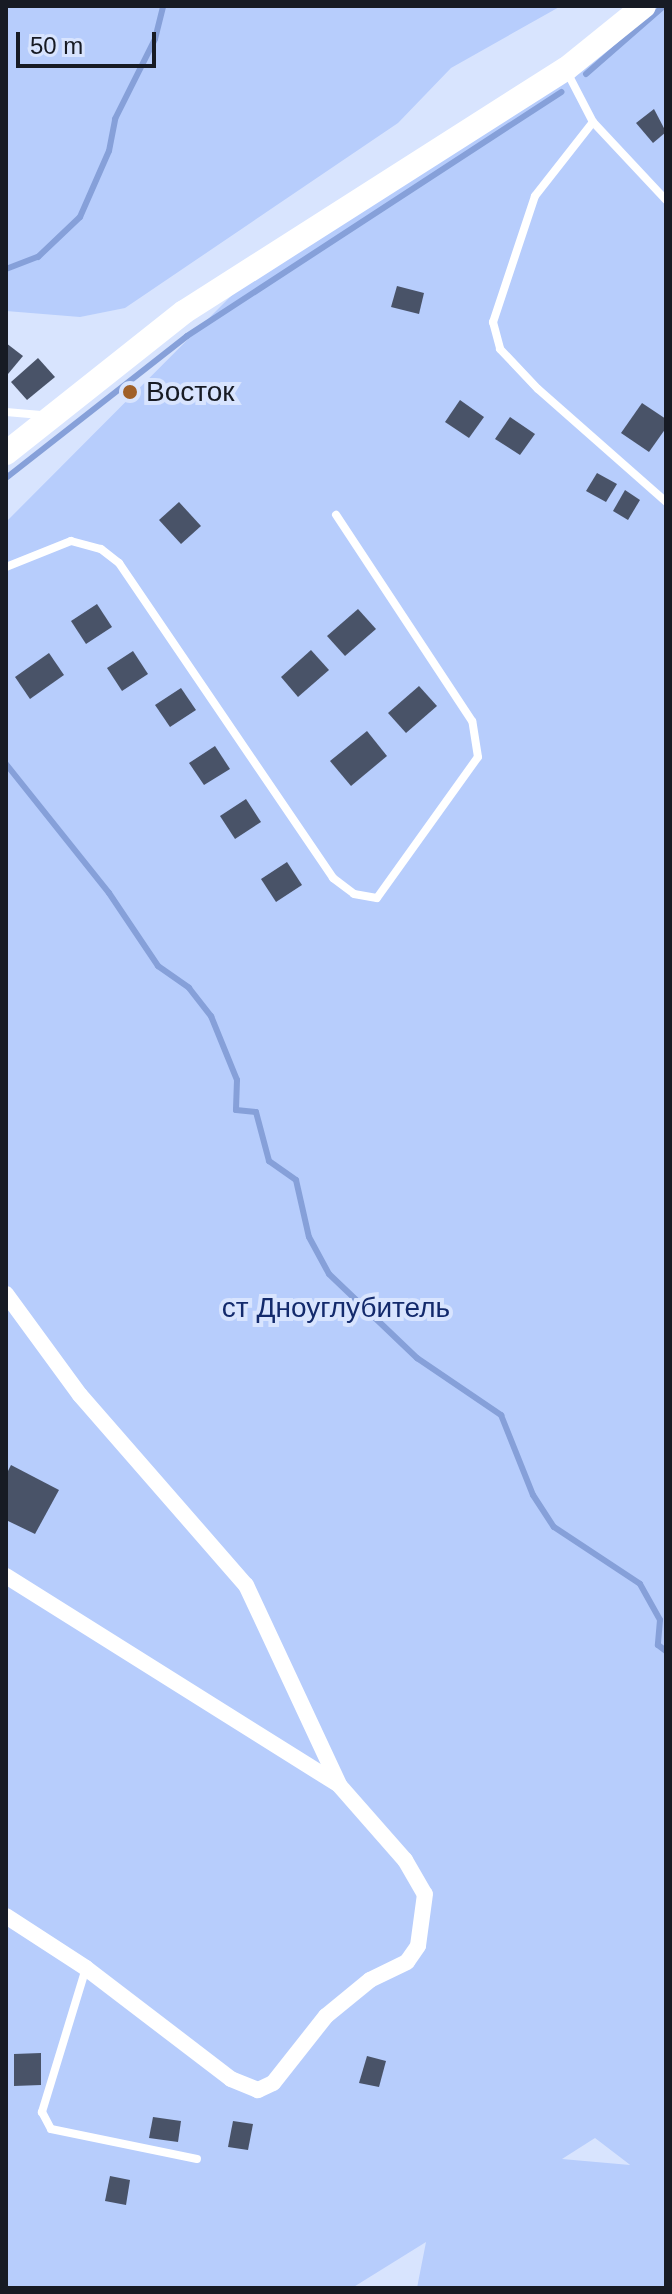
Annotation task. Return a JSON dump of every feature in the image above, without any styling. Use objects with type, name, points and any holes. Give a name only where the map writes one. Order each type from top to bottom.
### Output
[{"type":"street","points":[[6,453],[184,312],[566,69],[644,6]]},
{"type":"street","points":[[6,1294],[80,1395],[246,1585],[339,1785],[405,1860],[425,1894],[418,1946],[407,1962],[370,1980],[326,2016],[273,2083],[258,2090],[231,2079],[86,1968],[6,1916]]},
{"type":"street","points":[[6,1576],[339,1785]]},
{"type":"lane","points":[[566,69],[593,122],[666,200]]},
{"type":"lane","points":[[593,122],[535,196],[493,322],[500,349],[538,389],[666,502]]},
{"type":"lane","points":[[6,412],[52,416]]},
{"type":"lane","points":[[6,567],[71,541],[101,549],[119,563],[333,878],[354,894],[377,898],[478,757],[472,721],[336,515]]},
{"type":"lane","points":[[86,1968],[42,2112],[51,2129],[197,2159]]},
{"type":"green space","points":[[6,6],[561,6],[451,68],[398,123],[125,308],[80,317],[6,311]]},
{"type":"green space","name":"ст Дноуглубитель","points":[[644,6],[666,6],[666,2288],[417,2288],[426,2242],[352,2288],[6,2288],[6,522],[233,294]],"holes":[[[595,2138],[630,2165],[562,2159]]]},
{"type":"building","points":[[654,109],[666,132],[653,143],[636,123]]},
{"type":"building","points":[[397,286],[424,293],[419,314],[391,307]]},
{"type":"building","points":[[6,343],[23,356],[8,374],[6,372]]},
{"type":"building","points":[[38,358],[55,377],[27,400],[11,382]]},
{"type":"building","points":[[460,400],[484,417],[469,438],[445,422]]},
{"type":"building","points":[[642,403],[666,419],[666,428],[649,452],[621,433]]},
{"type":"building","points":[[510,417],[535,434],[520,455],[495,439]]},
{"type":"building","points":[[597,473],[617,484],[606,502],[586,491]]},
{"type":"building","points":[[625,490],[640,500],[628,520],[613,511]]},
{"type":"building","points":[[179,502],[201,526],[181,544],[159,520]]},
{"type":"building","points":[[97,604],[112,627],[86,644],[71,621]]},
{"type":"building","points":[[358,609],[376,629],[345,656],[327,636]]},
{"type":"building","points":[[311,650],[329,670],[298,697],[281,677]]},
{"type":"building","points":[[133,651],[148,674],[122,691],[107,668]]},
{"type":"building","points":[[49,653],[64,675],[30,699],[15,677]]},
{"type":"building","points":[[419,686],[437,706],[406,733],[388,713]]},
{"type":"building","points":[[181,688],[196,710],[170,727],[155,705]]},
{"type":"building","points":[[367,731],[387,756],[351,786],[330,761]]},
{"type":"building","points":[[215,746],[230,769],[204,785],[189,763]]},
{"type":"building","points":[[246,799],[261,822],[235,839],[220,816]]},
{"type":"building","points":[[287,862],[302,885],[276,902],[261,879]]},
{"type":"building","points":[[11,1465],[59,1490],[35,1534],[6,1520],[6,1475]]},
{"type":"building","points":[[41,2053],[41,2085],[14,2086],[14,2054]]},
{"type":"building","points":[[367,2056],[386,2061],[379,2087],[359,2083]]},
{"type":"building","points":[[153,2117],[181,2121],[178,2142],[149,2138]]},
{"type":"building","points":[[233,2121],[253,2124],[248,2150],[228,2147]]},
{"type":"building","points":[[110,2176],[130,2180],[126,2205],[105,2201]]},
{"type":"waterway","points":[[6,269],[38,257],[80,217],[109,151],[115,119],[155,39],[163,6]]},
{"type":"waterway","points":[[586,74],[664,6]]},
{"type":"waterway","points":[[6,478],[187,336],[561,92]]},
{"type":"waterway","points":[[6,764],[109,893],[158,966],[189,988],[211,1016],[237,1080],[236,1110],[256,1112],[269,1161],[296,1180],[309,1237],[329,1274],[417,1358],[501,1415],[533,1495],[554,1527],[640,1584],[660,1620],[658,1645],[666,1651]]},
{"type":"place","name":"Восток","points":[[130,392]]}]
